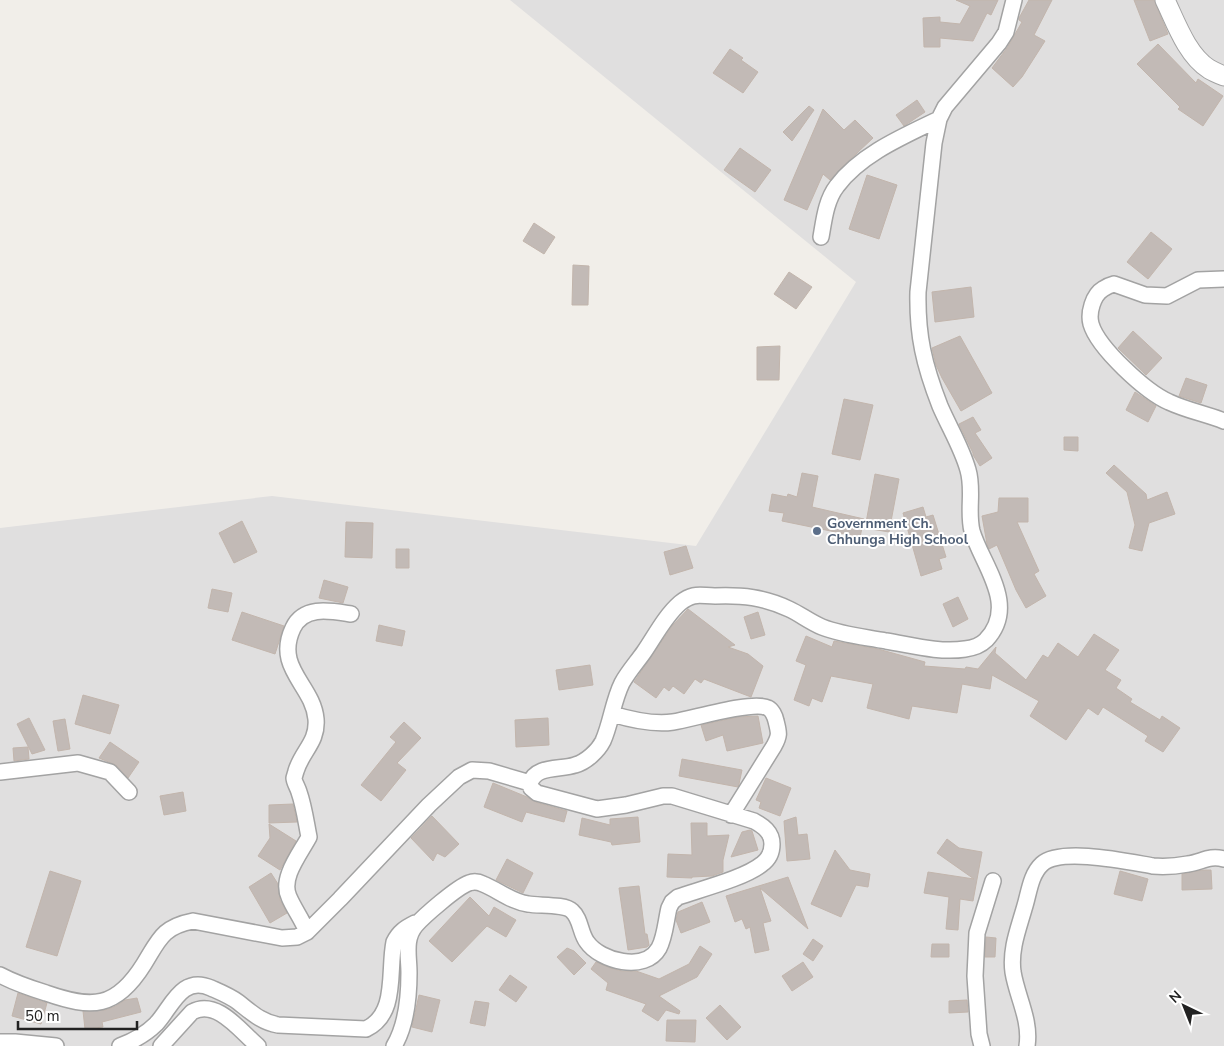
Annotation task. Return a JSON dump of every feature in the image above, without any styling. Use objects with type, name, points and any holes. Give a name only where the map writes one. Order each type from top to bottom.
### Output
[{"type":"street","points":[[530,783],[536,774],[575,765],[594,752],[602,742],[622,684],[680,603],[696,594],[749,597],[789,609],[820,627],[839,633],[930,648],[966,649],[979,646],[988,637],[996,623],[1000,608],[998,593],[973,533],[970,520],[972,491],[970,474],[940,406],[924,361],[917,315],[934,143],[939,119],[945,107],[999,43],[1006,32],[1014,0]]},
{"type":"street","points":[[1165,0],[1197,59],[1210,70],[1224,76]]},
{"type":"street","points":[[821,237],[827,205],[836,186],[853,169],[874,153],[939,119]]},
{"type":"street","points":[[1224,279],[1198,280],[1167,296],[1146,294],[1114,284],[1102,289],[1095,298],[1090,311],[1091,324],[1102,344],[1144,386],[1168,402],[1224,421]]},
{"type":"street","points":[[307,932],[285,887],[293,866],[309,837],[300,792],[294,777],[299,760],[310,746],[316,733],[316,718],[312,702],[294,672],[287,648],[294,626],[303,616],[326,610],[351,614]]},
{"type":"street","points":[[612,714],[635,721],[671,722],[715,712],[758,706],[769,708],[775,716],[780,735],[731,815]]},
{"type":"street","points":[[0,772],[78,763],[110,772],[129,792]]},
{"type":"street","points":[[0,976],[70,1001],[94,1004],[121,992],[134,979],[157,942],[168,929],[180,924],[193,921],[282,938],[297,937],[307,932],[444,789],[459,777],[472,770],[489,771],[530,783]]},
{"type":"street","points":[[394,1046],[399,1039],[405,1013],[408,986],[409,935],[421,921],[460,888],[469,883],[477,882],[526,904],[572,910],[580,924],[586,941],[598,951],[614,959],[636,962],[644,961],[659,948],[669,908],[678,897],[745,874],[763,864],[769,858],[772,850],[772,840],[769,832],[754,821],[672,796],[663,796],[626,805],[596,809],[537,793],[531,788],[530,783]]},
{"type":"street","points":[[1027,1046],[1028,1026],[1017,990],[1012,958],[1014,943],[1031,881],[1043,863],[1058,857],[1082,856],[1157,866],[1188,864],[1214,856],[1224,859]]},
{"type":"street","points":[[982,1046],[979,1034],[975,976],[977,934],[993,881]]},
{"type":"street","points":[[120,1046],[146,1032],[155,1024],[180,992],[200,984],[236,1001],[268,1023],[366,1029],[377,1023],[382,1017],[388,1000],[392,950],[397,935],[404,929],[421,921]]},
{"type":"street","points":[[162,1046],[192,1012],[199,1008],[210,1009],[222,1014],[258,1046]]},
{"type":"street","points":[[0,1042],[56,1046]]},
{"type":"shaded area","points":[[510,0],[1224,0],[1224,1046],[0,1046],[0,528],[272,496],[696,546],[856,282]]},
{"type":"building","points":[[956,0],[998,0],[991,15],[987,13],[973,41],[940,38],[940,47],[924,47],[923,18],[940,17],[940,22],[960,24],[970,6]]},
{"type":"building","points":[[1029,0],[1052,0],[1034,35],[1045,41],[1022,77],[1013,87],[992,68],[1007,48],[1022,22],[1019,18]]},
{"type":"building","points":[[1134,0],[1154,0],[1168,34],[1150,41]]},
{"type":"building","points":[[1158,44],[1196,83],[1198,79],[1223,96],[1203,126],[1178,109],[1180,107],[1137,64]]},
{"type":"building","points":[[730,49],[743,58],[741,60],[758,72],[743,93],[713,73]]},
{"type":"building","points":[[917,100],[925,112],[904,126],[896,115]]},
{"type":"building","points":[[809,106],[814,110],[792,141],[783,132]]},
{"type":"building","points":[[823,109],[844,130],[855,120],[873,138],[830,180],[823,174],[807,210],[784,200]]},
{"type":"building","points":[[740,148],[771,170],[755,192],[724,170]]},
{"type":"building","points":[[867,175],[897,185],[879,239],[849,229]]},
{"type":"building","points":[[534,223],[555,237],[544,254],[523,241]]},
{"type":"building","points":[[1151,232],[1172,249],[1148,279],[1127,262]]},
{"type":"building","points":[[573,265],[589,266],[588,305],[572,305]]},
{"type":"building","points":[[789,272],[812,287],[796,309],[774,294]]},
{"type":"building","points":[[971,287],[974,317],[935,322],[932,292]]},
{"type":"building","points":[[1133,331],[1162,358],[1146,375],[1118,348]]},
{"type":"building","points":[[960,336],[992,393],[961,411],[936,365],[932,348]]},
{"type":"building","points":[[780,346],[779,380],[757,380],[757,347]]},
{"type":"building","points":[[1186,378],[1207,385],[1201,403],[1179,396]]},
{"type":"building","points":[[1135,392],[1156,406],[1148,422],[1126,410]]},
{"type":"building","points":[[844,399],[873,405],[860,460],[832,454]]},
{"type":"building","points":[[973,417],[981,430],[975,433],[992,458],[980,466],[959,424]]},
{"type":"building","points":[[1064,437],[1078,437],[1078,451],[1064,450]]},
{"type":"building","points":[[1114,465],[1146,494],[1147,500],[1167,492],[1175,514],[1149,523],[1142,551],[1129,548],[1135,525],[1127,492],[1106,473]]},
{"type":"building","points":[[802,473],[818,476],[812,507],[864,519],[860,537],[782,521],[784,513],[769,511],[772,494],[787,497],[788,494],[797,497]]},
{"type":"building","points":[[875,474],[899,479],[889,532],[865,528]]},
{"type":"building","points":[[999,498],[1028,498],[1028,522],[1017,522],[1039,571],[1034,574],[1046,596],[1026,608],[1016,590],[997,545],[989,549],[987,544],[982,516],[998,512]]},
{"type":"building","points":[[923,507],[926,517],[933,515],[946,557],[939,559],[942,569],[921,576],[903,513]]},
{"type":"building","points":[[242,521],[257,552],[234,563],[219,533]]},
{"type":"building","points":[[346,522],[373,523],[372,558],[345,557]]},
{"type":"building","points":[[686,546],[693,568],[670,575],[664,552]]},
{"type":"building","points":[[396,549],[409,549],[409,568],[396,568]]},
{"type":"building","points":[[324,580],[348,587],[343,603],[319,598]]},
{"type":"building","points":[[212,589],[232,593],[228,612],[208,608]]},
{"type":"building","points":[[958,597],[968,619],[953,627],[943,604]]},
{"type":"building","points":[[688,609],[735,645],[728,647],[748,654],[763,666],[751,697],[704,679],[701,683],[695,679],[684,694],[673,686],[669,691],[664,687],[656,698],[634,682],[672,626]]},
{"type":"building","points":[[242,612],[284,626],[275,654],[232,640]]},
{"type":"building","points":[[758,612],[765,635],[751,639],[744,617]]},
{"type":"building","points":[[379,625],[405,631],[402,646],[376,641]]},
{"type":"building","points":[[1094,634],[1119,650],[1105,670],[1121,680],[1116,688],[1132,699],[1130,702],[1160,720],[1162,716],[1180,728],[1163,752],[1145,741],[1148,736],[1103,707],[1098,715],[1088,708],[1066,740],[1030,716],[1039,701],[992,675],[990,689],[962,684],[957,713],[912,706],[909,719],[867,708],[873,684],[831,676],[822,702],[812,698],[809,706],[794,700],[806,665],[796,661],[806,636],[832,647],[834,641],[878,649],[925,662],[924,666],[965,669],[966,667],[978,669],[996,647],[995,653],[1026,680],[1043,655],[1048,658],[1058,643],[1078,657]]},
{"type":"building","points":[[590,665],[593,685],[559,690],[556,670]]},
{"type":"building","points":[[83,695],[119,705],[110,734],[75,724]]},
{"type":"building","points":[[758,716],[763,743],[727,751],[723,735],[706,741],[701,725],[738,717]]},
{"type":"building","points":[[29,718],[45,750],[32,754],[17,724]]},
{"type":"building","points":[[548,718],[549,745],[516,747],[515,720]]},
{"type":"building","points":[[65,719],[70,749],[58,751],[53,721]]},
{"type":"building","points":[[404,722],[421,738],[397,763],[406,770],[381,801],[361,785],[396,742],[390,737]]},
{"type":"building","points":[[110,742],[139,762],[128,778],[116,765],[99,758]]},
{"type":"building","points":[[28,747],[29,759],[14,761],[13,748]]},
{"type":"building","points":[[682,759],[742,770],[738,787],[679,776]]},
{"type":"building","points":[[766,778],[791,788],[780,816],[759,808],[761,802],[756,800]]},
{"type":"building","points":[[493,783],[535,802],[567,811],[564,822],[526,812],[522,822],[484,807]]},
{"type":"building","points":[[183,792],[186,811],[164,815],[160,796]]},
{"type":"building","points":[[293,804],[297,822],[269,823],[269,805]]},
{"type":"building","points":[[432,816],[459,844],[445,857],[437,853],[433,861],[411,838]]},
{"type":"building","points":[[638,817],[640,842],[612,845],[611,842],[579,835],[582,818],[610,825],[610,819]]},
{"type":"building","points":[[796,817],[798,835],[807,834],[810,859],[787,861],[784,821]]},
{"type":"building","points":[[691,823],[707,823],[707,836],[729,835],[723,860],[723,872],[712,876],[692,878],[667,877],[668,854],[692,855]]},
{"type":"building","points":[[269,824],[296,841],[280,870],[258,856],[270,838]]},
{"type":"building","points":[[750,830],[758,850],[731,857],[742,832]]},
{"type":"building","points":[[947,839],[959,848],[982,852],[973,901],[960,899],[958,930],[946,929],[949,897],[924,893],[928,872],[974,879],[937,853]]},
{"type":"building","points":[[835,850],[850,870],[870,874],[868,887],[856,885],[841,917],[811,904]]},
{"type":"building","points":[[507,859],[533,873],[523,893],[496,880]]},
{"type":"building","points":[[1211,870],[1212,889],[1182,890],[1182,874]]},
{"type":"building","points":[[50,871],[81,881],[57,956],[26,947]]},
{"type":"building","points":[[1120,871],[1148,879],[1142,901],[1114,894]]},
{"type":"building","points":[[271,873],[278,884],[280,900],[287,913],[270,923],[249,887]]},
{"type":"building","points":[[788,877],[808,929],[760,888],[771,921],[763,923],[769,950],[755,953],[750,927],[746,929],[742,919],[735,922],[726,896]]},
{"type":"building","points":[[639,886],[645,934],[647,934],[649,945],[628,950],[619,888]]},
{"type":"building","points":[[470,897],[489,916],[494,907],[516,920],[506,937],[487,926],[452,962],[429,941]]},
{"type":"building","points":[[702,902],[710,922],[681,933],[676,920],[678,912]]},
{"type":"building","points":[[986,937],[996,938],[995,957],[985,957]]},
{"type":"building","points":[[813,939],[823,946],[813,961],[803,954]]},
{"type":"building","points":[[932,944],[949,944],[949,957],[931,957]]},
{"type":"building","points":[[700,946],[712,954],[697,977],[659,996],[680,1011],[679,1014],[666,1010],[658,1021],[642,1011],[646,1004],[606,990],[608,983],[591,969],[596,962],[610,968],[622,971],[636,971],[659,979],[689,964]]},
{"type":"building","points":[[567,948],[574,951],[586,963],[574,975],[557,957]]},
{"type":"building","points":[[803,962],[813,977],[792,991],[782,976]]},
{"type":"building","points":[[510,975],[527,987],[516,1002],[499,990]]},
{"type":"building","points":[[18,993],[47,1003],[41,1024],[12,1016]]},
{"type":"building","points":[[419,995],[440,1000],[432,1032],[412,1027]]},
{"type":"building","points":[[137,998],[141,1012],[102,1022],[103,1027],[85,1029],[83,1011],[105,1010],[125,1000]]},
{"type":"building","points":[[967,1000],[968,1012],[949,1013],[949,1001]]},
{"type":"building","points":[[475,1001],[489,1003],[485,1026],[470,1023]]},
{"type":"building","points":[[720,1005],[741,1027],[727,1040],[706,1018]]},
{"type":"building","points":[[667,1020],[696,1020],[695,1042],[666,1041]]},
{"type":"place","name":"Government Ch. Chhunga High School","points":[[817,531]]}]
